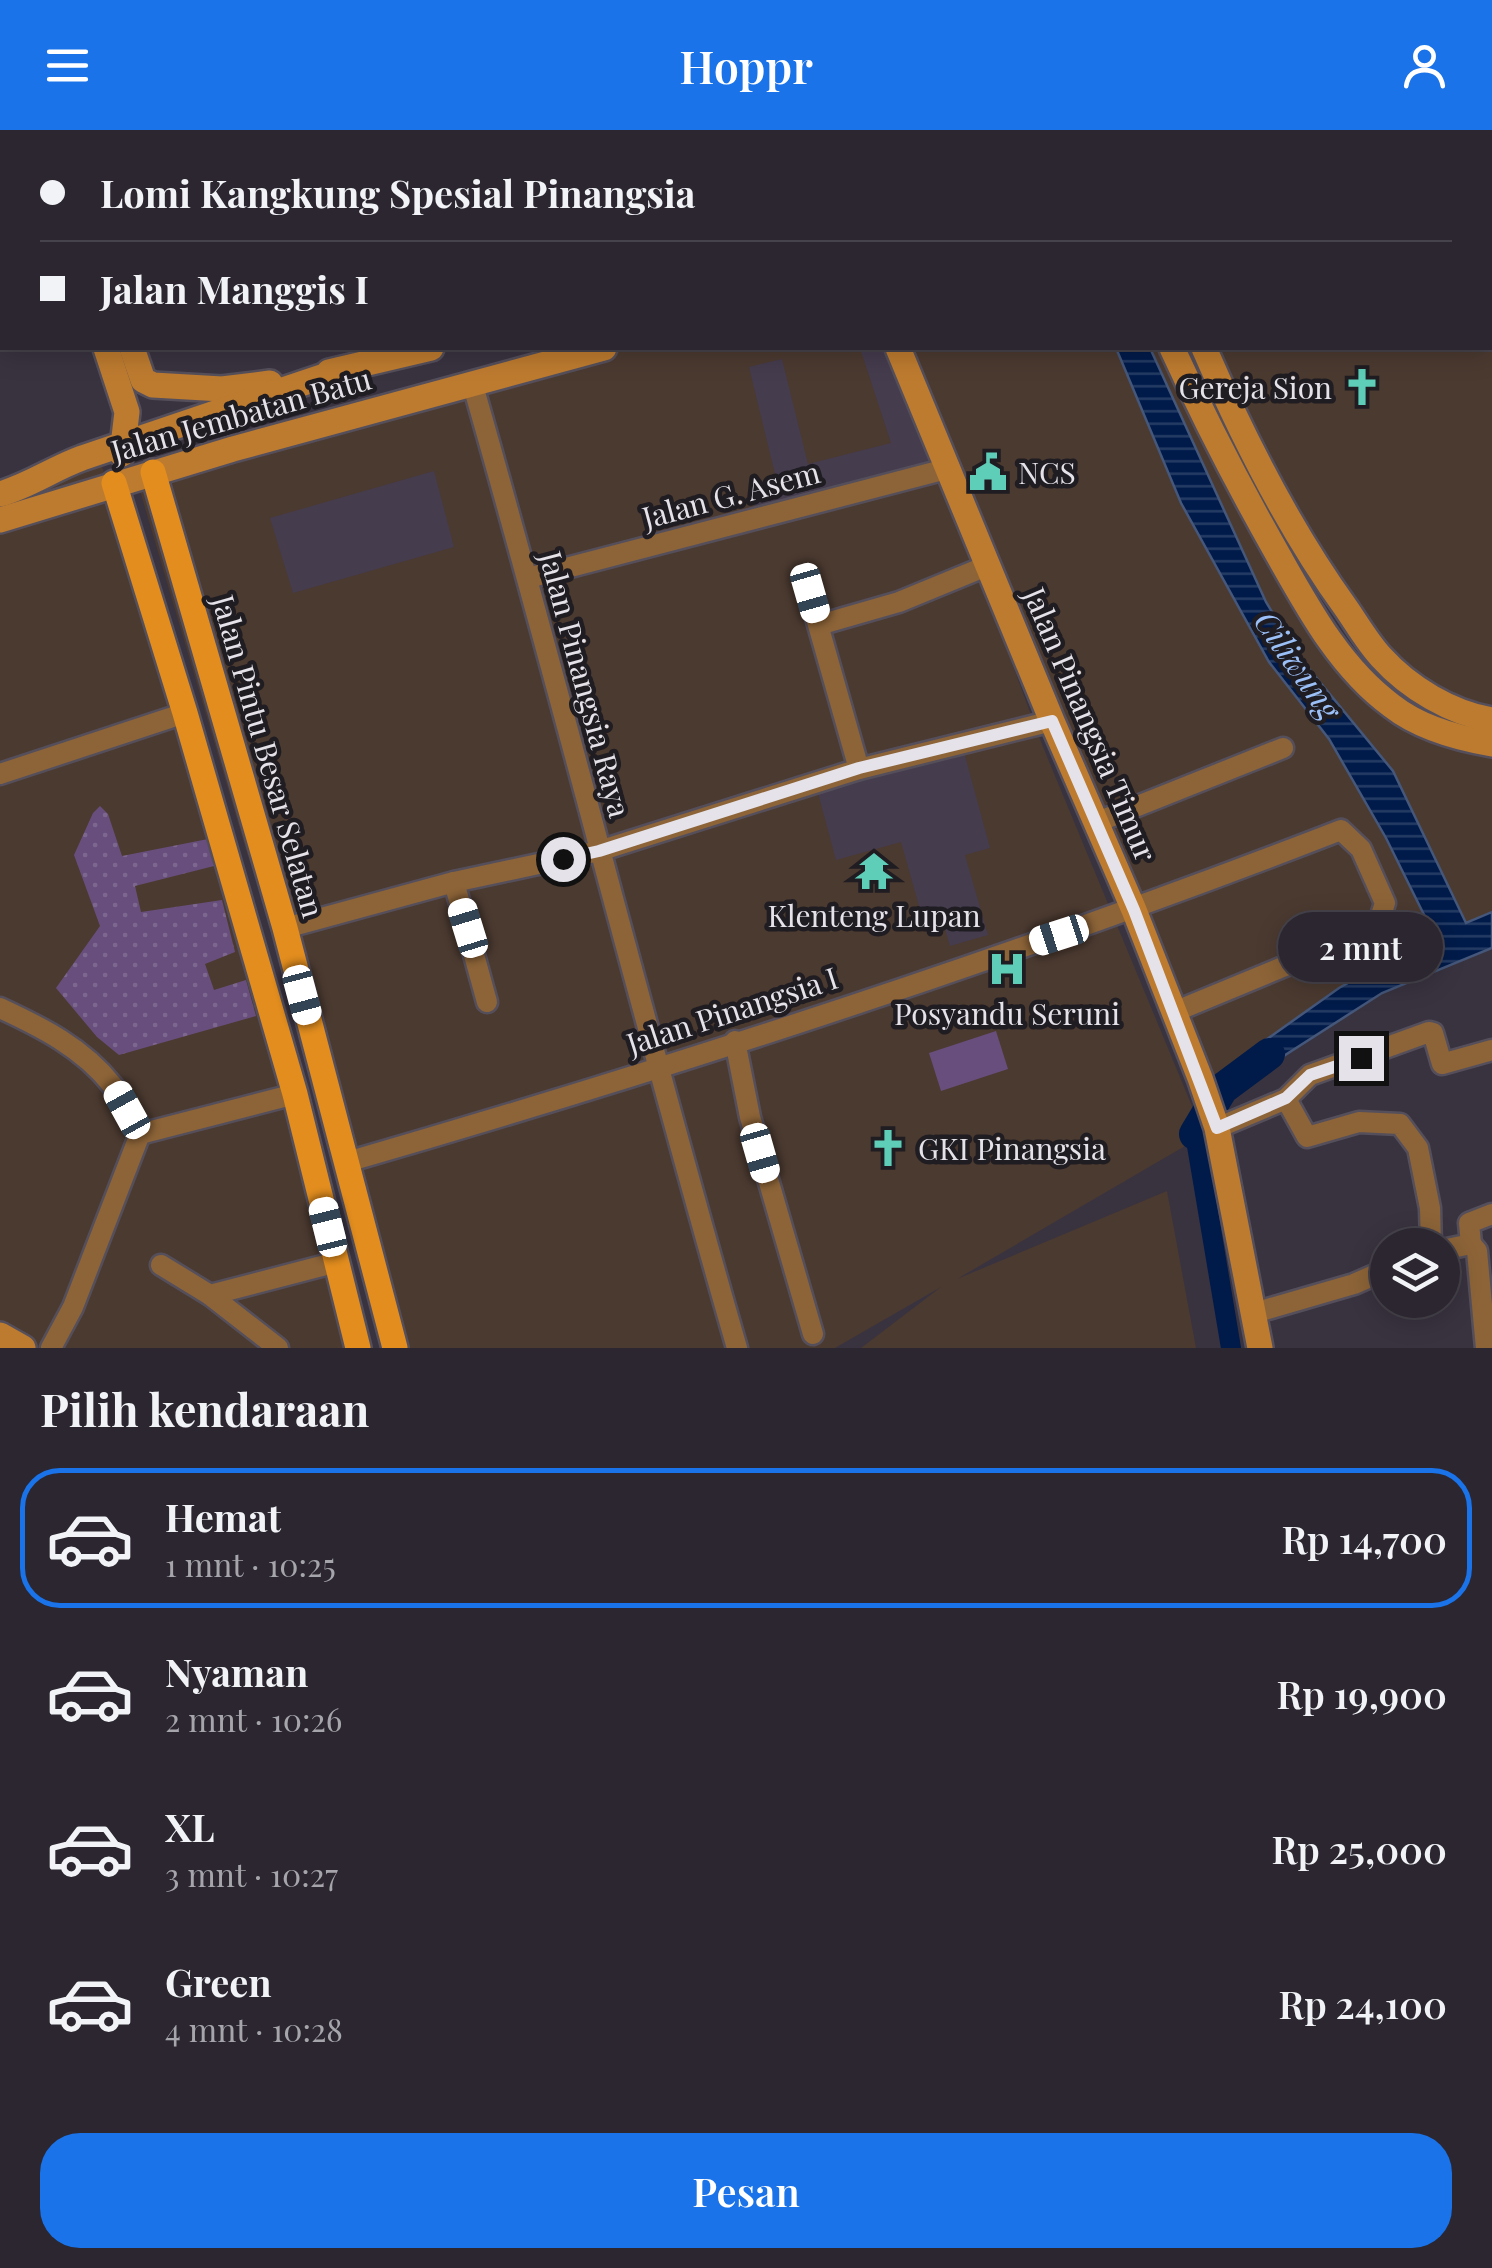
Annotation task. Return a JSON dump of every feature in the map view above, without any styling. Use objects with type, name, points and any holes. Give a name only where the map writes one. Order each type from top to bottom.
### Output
[{"type":"main road","points":[[107,350],[127,412],[125,444],[114,483],[185,713],[294,1094],[358,1348]]},
{"type":"main road","points":[[133,350],[143,380],[180,389],[222,389],[342,370]]},
{"type":"main road","name":"Jalan Jembatan Batu","points":[[342,370],[423,350]]},
{"type":"main road","name":"Jalan Jembatan Batu","points":[[69,498],[596,350]]},
{"type":"main road","name":"Jalan Pinangsia Timur","points":[[899,350],[1134,910],[1200,1078],[1214,1120],[1260,1348]]},
{"type":"main road","points":[[1173,350],[1222,456],[1328,639],[1358,676],[1393,708],[1436,730],[1492,744]]},
{"type":"main road","points":[[1205,350],[1249,445],[1314,566],[1381,657],[1412,685],[1452,708],[1492,720]]},
{"type":"main road","points":[[0,480],[36,469],[52,469],[342,370]]},
{"type":"main road","points":[[1222,456],[1249,445]]},
{"type":"main road","points":[[0,494],[40,480],[52,469]]},
{"type":"main road","name":"Jalan Pintu Besar Selatan","points":[[153,472],[285,928],[396,1348]]},
{"type":"main road","points":[[0,520],[69,498]]},
{"type":"main road","points":[[0,537],[69,498]]},
{"type":"main road","points":[[0,1335],[23,1348]]},
{"type":"street","name":"Jalan Pinangsia Raya","points":[[472,382],[528,578],[656,1066],[737,1348]]},
{"type":"street","name":"Jalan G. Asem","points":[[528,578],[950,468]]},
{"type":"street","points":[[819,625],[898,602],[989,565]]},
{"type":"street","points":[[810,593],[826,662],[859,768]]},
{"type":"street","points":[[0,774],[185,713]]},
{"type":"street","points":[[285,928],[454,882],[599,851],[859,768],[1052,721]]},
{"type":"street","points":[[1095,823],[1284,748]]},
{"type":"street","name":"Jalan Pinangsia I","points":[[347,1162],[735,1041],[1134,910],[1341,830],[1362,850],[1386,903],[1377,928],[1174,1012]]},
{"type":"street","points":[[454,882],[487,1002]]},
{"type":"street","points":[[0,1008],[61,1039],[96,1068],[114,1087],[140,1134]]},
{"type":"street","points":[[1214,1120],[1286,1098],[1310,1075],[1428,1032],[1433,1033],[1442,1064],[1492,1050]]},
{"type":"street","points":[[735,1041],[750,1117],[813,1334]]},
{"type":"street","points":[[140,1134],[294,1094]]},
{"type":"street","points":[[1286,1098],[1307,1136],[1359,1122],[1400,1124],[1418,1148],[1431,1228]]},
{"type":"street","points":[[51,1348],[72,1308],[140,1134]]},
{"type":"street","points":[[1464,1348],[1486,1348],[1477,1251],[1471,1244],[1468,1223],[1492,1214]]},
{"type":"street","points":[[1460,1246],[1471,1244]]},
{"type":"street","points":[[210,1296],[337,1262]]},
{"type":"street","points":[[161,1266],[210,1296],[278,1348]]},
{"type":"street","points":[[1254,1312],[1370,1277]]},
{"type":"shaded area","points":[[597,350],[896,350],[1043,747],[1204,1135],[957,1279],[1167,1191],[1196,1348],[861,1348],[941,1287],[835,1348],[400,1348],[364,1202],[246,850],[136,477]]},
{"type":"shaded area","points":[[861,350],[886,350],[931,460],[918,470],[756,512],[751,484],[776,478],[749,367],[782,359],[808,464],[891,443]]},
{"type":"shaded area","points":[[899,350],[1173,350],[1297,589],[1393,708],[1492,744],[1492,912],[1314,1005],[1203,1086]]},
{"type":"shaded area","points":[[1209,350],[1492,350],[1492,720],[1412,685],[1315,566]]},
{"type":"shaded area","points":[[98,453],[180,722],[348,1348],[0,1348],[0,481]]},
{"type":"shaded area","points":[[434,471],[454,547],[293,593],[270,518]]},
{"type":"shaded area","points":[[964,752],[990,848],[965,855],[988,935],[950,946],[943,922],[925,927],[901,842],[836,860],[818,793]]},
{"type":"shaded area","points":[[100,806],[108,814],[122,856],[208,839],[214,866],[135,886],[141,912],[222,900],[235,952],[205,964],[214,990],[246,980],[256,1016],[119,1055],[97,1037],[56,988],[100,926],[74,855]]},
{"type":"shaded area","points":[[996,1031],[1008,1069],[941,1091],[929,1053]]},
{"type":"water","name":"Ciliwung","points":[[1117,350],[1151,350],[1266,602],[1301,659],[1393,771],[1466,923],[1492,912],[1492,948],[1382,993],[1237,1086],[1229,1066],[1339,988],[1434,935],[1386,838],[1329,739],[1269,662],[1181,503]]},
{"type":"waterway","points":[[1195,1134],[1222,1089],[1269,1054]]},
{"type":"waterway","points":[[1195,1134],[1231,1348]]},
{"type":"place","name":"Gereja Sion","points":[[1362,387]]},
{"type":"place","name":"NCS","points":[[988,472]]},
{"type":"place","name":"Klenteng Lupan","points":[[874,871]]},
{"type":"place","name":"Posyandu Seruni","points":[[1007,969]]},
{"type":"place","name":"GKI Pinangsia","points":[[888,1148]]},
{"type":"route","points":[[563,859],[859,768],[1052,721],[1134,910],[1217,1128],[1286,1098],[1310,1075],[1361,1058]]}]
